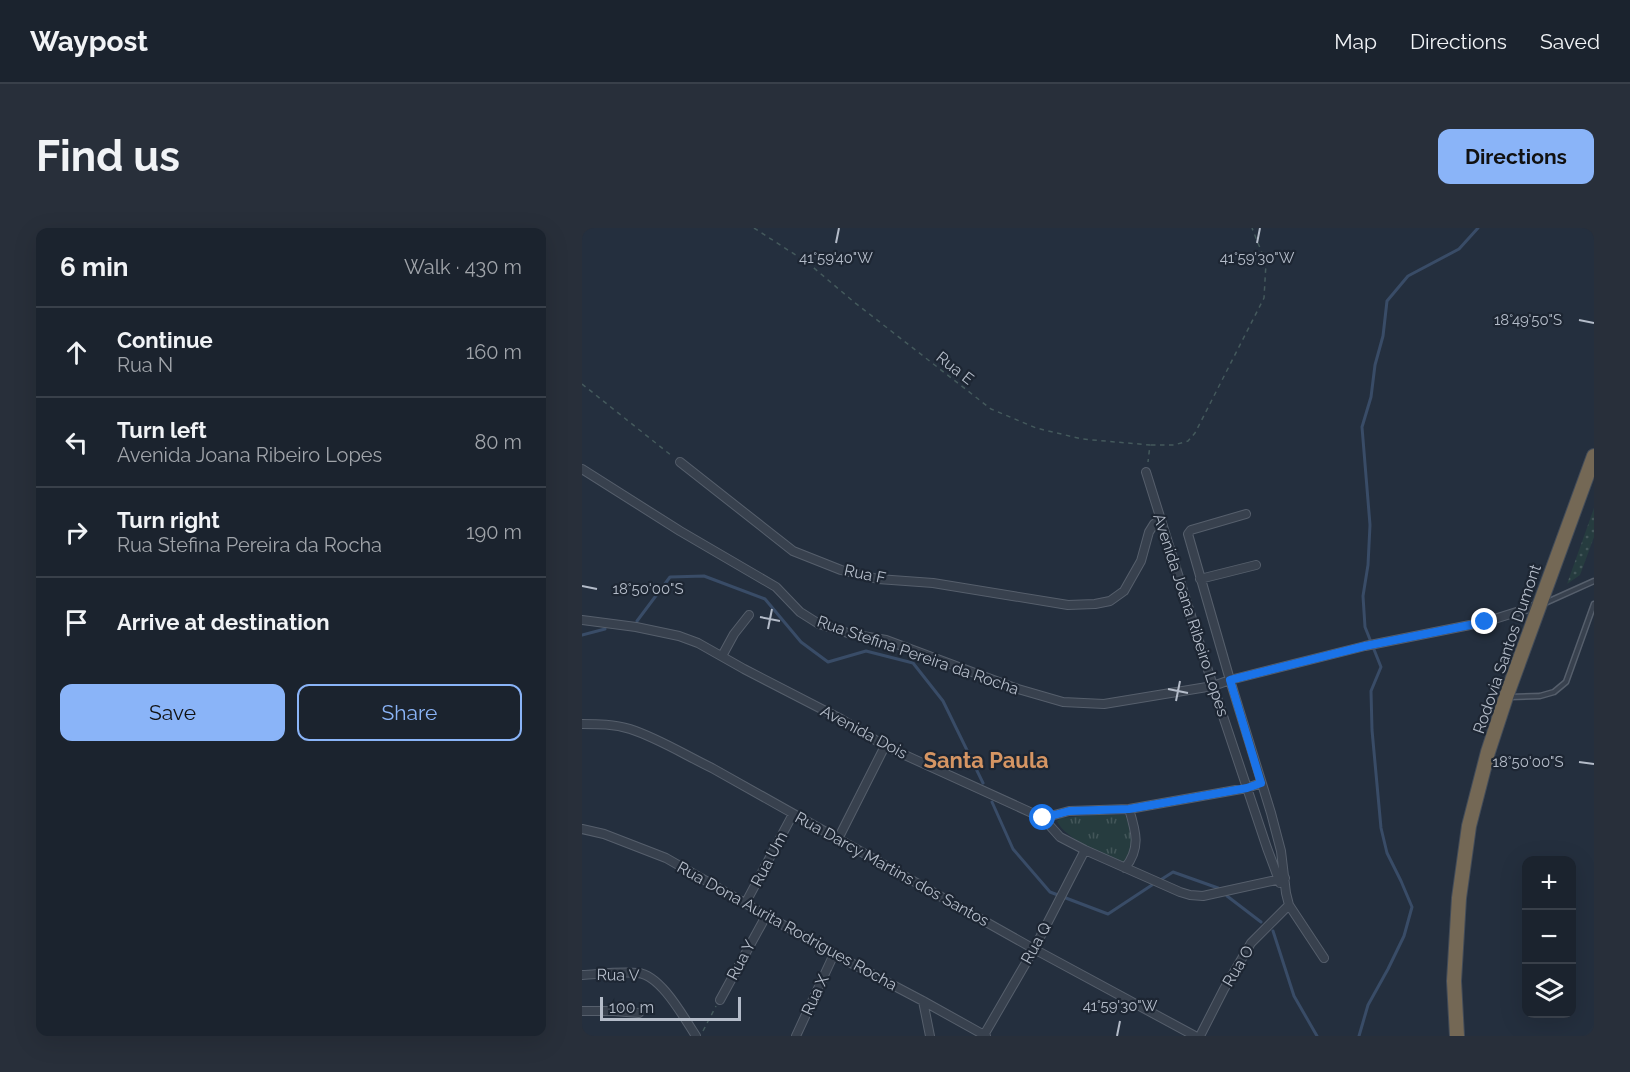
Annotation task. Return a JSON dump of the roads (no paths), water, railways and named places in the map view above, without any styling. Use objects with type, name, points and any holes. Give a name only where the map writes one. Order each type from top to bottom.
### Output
[{"type":"highway","name":"Rodovia Santos Dumont","points":[[1457,1036],[1454,981],[1459,898],[1469,826],[1488,752],[1506,698],[1594,456]]},
{"type":"street","name":"Rua F","points":[[680,462],[793,551],[841,570],[878,579],[933,583],[1068,604],[1095,604],[1110,601],[1124,591],[1142,561],[1149,532],[1160,520]]},
{"type":"street","name":"Rua Stefina Pereira da Rocha","points":[[582,469],[680,531],[776,587],[800,612],[819,624],[851,634],[886,640],[1018,689],[1063,702],[1104,704],[1213,686],[1365,646],[1485,622],[1539,605]]},
{"type":"street","name":"Avenida Joana Ribeiro Lopes","points":[[1146,472],[1267,848],[1282,879],[1289,905],[1324,958]]},
{"type":"street","name":"Avenida Joana Ribeiro Lopes","points":[[1246,514],[1191,530],[1188,534],[1281,851],[1282,879]]},
{"type":"street","points":[[1200,579],[1256,566]]},
{"type":"street","points":[[722,656],[749,615]]},
{"type":"street","name":"Avenida Dois","points":[[582,620],[636,627],[679,636],[698,643],[841,719],[885,746],[1043,818],[1060,837],[1085,850],[1180,892],[1203,896],[1282,879]]},
{"type":"street","name":"Rua Darcy Martins dos Santos","points":[[582,724],[601,724],[629,729],[712,768],[1034,949],[1195,1036]]},
{"type":"street","points":[[838,839],[885,746]]},
{"type":"street","points":[[1043,818],[1069,811],[1129,809],[1247,788],[1261,783]]},
{"type":"street","points":[[1125,868],[1133,858],[1135,849],[1135,827],[1129,809]]},
{"type":"street","name":"Rua Um","points":[[745,904],[793,814]]},
{"type":"street","name":"Rua Dona Aurita Rodrigues Rocha","points":[[582,829],[604,834],[666,858],[834,954],[985,1035]]},
{"type":"street","name":"Rua Q","points":[[985,1035],[1034,949],[1085,850]]},
{"type":"street","name":"Rua O","points":[[1200,1036],[1251,944],[1289,905]]},
{"type":"street","name":"Rua Y","points":[[720,1000],[766,916]]},
{"type":"street","name":"Rua X","points":[[796,1036],[834,954]]},
{"type":"street","name":"Rua V","points":[[582,975],[640,972],[654,978],[698,1036]]},
{"type":"street","points":[[923,1001],[930,1036]]},
{"type":"street","points":[[582,1011],[639,1013]]},
{"type":"lane","points":[[1539,605],[1594,581]]},
{"type":"lane","points":[[1506,698],[1540,696],[1554,692],[1566,682],[1594,604]]},
{"type":"waterway","points":[[1359,1036],[1368,1005],[1404,936],[1412,907],[1387,853],[1381,828],[1372,730],[1371,691],[1381,667],[1365,627],[1363,596],[1368,565],[1370,525],[1362,427],[1371,397],[1375,365],[1383,336],[1387,301],[1408,276],[1459,249],[1478,228]]},
{"type":"waterway","points":[[637,621],[670,577],[704,576],[765,599],[801,642],[828,662],[866,651],[913,663],[943,701],[983,783]]},
{"type":"waterway","points":[[582,635],[605,629]]},
{"type":"waterway","points":[[992,802],[1013,849],[1050,892],[1108,914],[1152,885]]},
{"type":"waterway","points":[[1162,879],[1173,872],[1218,888]]},
{"type":"waterway","points":[[1227,896],[1261,922]]},
{"type":"waterway","points":[[1273,931],[1294,996],[1317,1036]]},
{"type":"district","name":"Santa Paula","points":[[986,760]]}]
